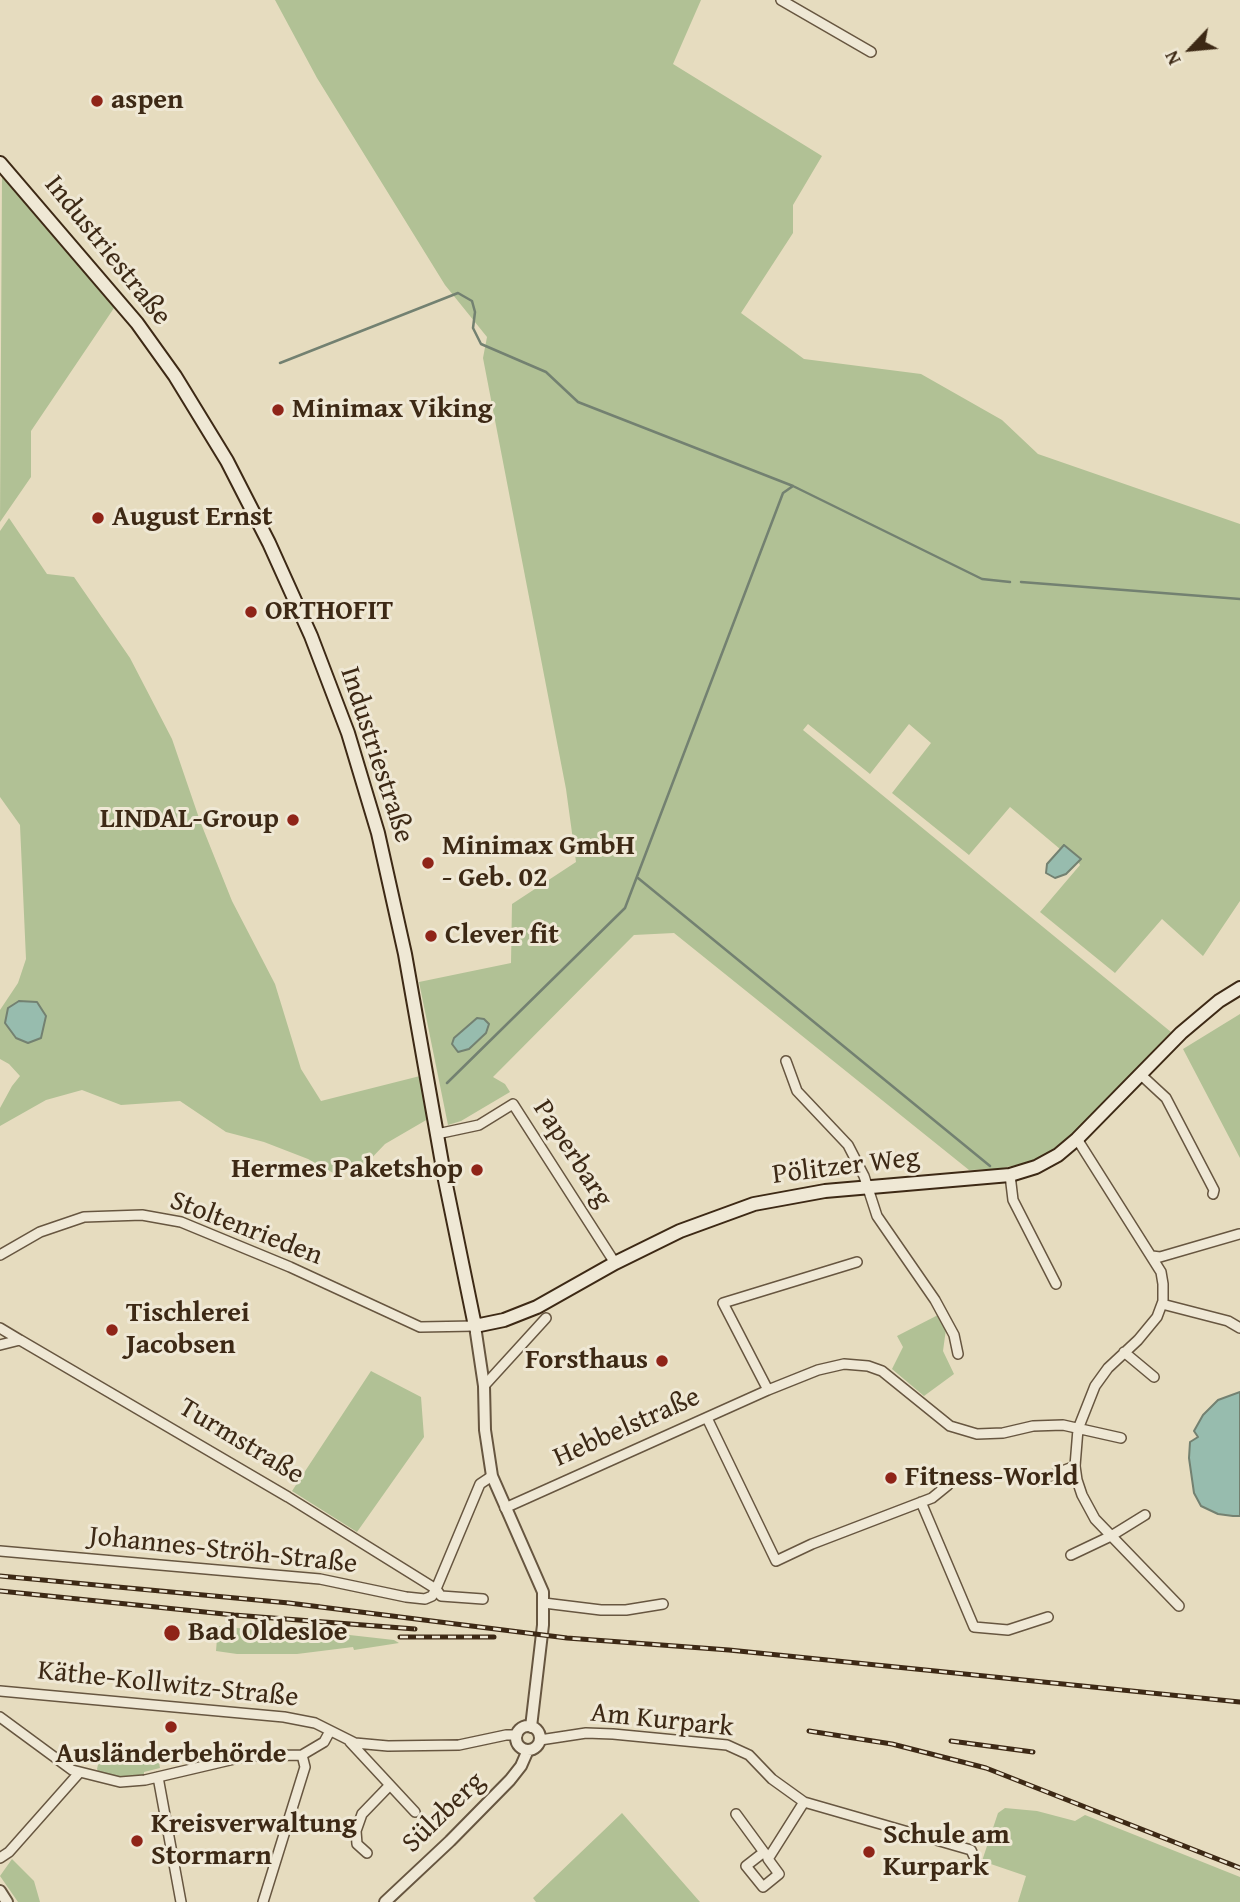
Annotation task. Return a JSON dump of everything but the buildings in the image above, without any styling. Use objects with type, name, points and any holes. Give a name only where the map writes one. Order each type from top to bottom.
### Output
[{"type":"main road","name":"Industriestraße","points":[[0,163],[137,323],[175,376],[227,461],[311,636],[348,733],[379,833],[405,954],[475,1326]]},
{"type":"main road","name":"Pölitzer Weg","points":[[475,1326],[504,1320],[537,1307],[615,1263],[680,1231],[754,1204],[825,1191],[1010,1175],[1036,1167],[1058,1155],[1077,1139],[1181,1033],[1219,1001],[1240,988]]},
{"type":"street","points":[[781,0],[871,52]]},
{"type":"street","points":[[786,1061],[797,1091],[848,1145],[864,1177],[877,1216],[914,1266],[954,1335],[958,1354]]},
{"type":"street","points":[[1140,1074],[1166,1098],[1214,1189],[1213,1194]]},
{"type":"street","name":"Paperbarg","points":[[437,1134],[479,1125],[513,1104],[615,1263]]},
{"type":"street","points":[[1077,1139],[1152,1256],[1161,1272],[1163,1284],[1157,1317],[1095,1386],[1078,1429],[1076,1466],[1082,1495],[1095,1520],[1179,1606]]},
{"type":"street","points":[[1010,1175],[1013,1200],[1056,1284]]},
{"type":"street","name":"Stoltenrieden","points":[[0,1255],[40,1232],[84,1217],[142,1215],[181,1222],[290,1267],[420,1326],[475,1326]]},
{"type":"street","points":[[1152,1256],[1160,1257],[1239,1234]]},
{"type":"street","points":[[768,1390],[723,1303],[857,1262]]},
{"type":"street","points":[[1161,1304],[1228,1321],[1240,1328]]},
{"type":"street","points":[[484,1386],[546,1318]]},
{"type":"street","points":[[475,1326],[484,1386],[485,1430],[492,1476],[543,1592],[543,1625],[531,1727]]},
{"type":"street","name":"Turmstraße","points":[[0,1328],[288,1496],[436,1589],[441,1596],[483,1599]]},
{"type":"street","points":[[0,1345],[20,1340]]},
{"type":"street","points":[[1124,1352],[1154,1377]]},
{"type":"street","name":"Hebbelstraße","points":[[505,1508],[768,1390],[818,1370],[844,1364],[858,1364],[882,1371],[950,1426],[977,1434],[1003,1433],[1033,1426],[1063,1425],[1121,1438]]},
{"type":"street","points":[[707,1418],[776,1561],[922,1502],[941,1493],[948,1485]]},
{"type":"street","points":[[1037,1481],[1076,1466]]},
{"type":"street","points":[[436,1589],[480,1484],[492,1476]]},
{"type":"street","points":[[922,1502],[974,1627],[1008,1630],[1048,1617]]},
{"type":"street","points":[[1071,1555],[1111,1536],[1145,1515]]},
{"type":"street","name":"Johannes-Ströh-Straße","points":[[0,1551],[320,1579],[425,1599],[432,1596],[436,1589]]},
{"type":"street","points":[[544,1603],[601,1610],[626,1610],[663,1604]]},
{"type":"street","name":"Käthe-Kollwitz-Straße","points":[[0,1691],[284,1717],[315,1723],[349,1741]]},
{"type":"street","points":[[0,1717],[79,1773],[120,1782],[158,1777],[247,1756],[302,1755],[324,1742],[330,1731]]},
{"type":"street","points":[[528,1749],[519,1745],[517,1735],[520,1729],[531,1727],[537,1730],[540,1740]]},
{"type":"street","name":"Am Kurpark","points":[[540,1740],[586,1733],[727,1745],[749,1755],[772,1779],[804,1802],[971,1850],[976,1861]]},
{"type":"street","points":[[349,1741],[418,1747],[459,1745],[517,1735]]},
{"type":"street","name":"Sülzberg","points":[[385,1902],[510,1780],[521,1766],[528,1749],[534,1748],[540,1740]]},
{"type":"street","points":[[349,1741],[415,1812]]},
{"type":"street","points":[[263,1902],[305,1767],[302,1755]]},
{"type":"street","points":[[0,1858],[9,1852],[79,1773]]},
{"type":"street","points":[[158,1777],[181,1902]]},
{"type":"street","points":[[367,1853],[357,1844],[356,1831],[362,1814],[390,1785]]},
{"type":"street","points":[[736,1814],[766,1855],[804,1802]]},
{"type":"street","points":[[0,1891],[7,1902]]},
{"type":"shaded area","points":[[275,0],[701,0],[673,64],[822,156],[793,205],[793,233],[741,313],[804,359],[921,374],[1002,420],[1038,454],[1240,524],[1240,901],[1203,956],[1162,919],[1115,973],[1040,912],[1080,865],[1078,862],[1081,859],[1064,845],[1060,849],[1010,807],[969,855],[892,793],[931,743],[909,724],[870,774],[808,724],[803,730],[1171,1032],[1075,1135],[1035,1161],[998,1169],[969,1170],[674,933],[634,935],[493,1077],[505,1084],[510,1092],[461,1121],[448,1125],[419,982],[511,963],[512,904],[576,862],[566,789],[483,358],[487,337],[445,285],[317,78]]},
{"type":"shaded area","points":[[2,177],[114,308],[31,431],[31,477],[0,522]]},
{"type":"shaded area","points":[[9,518],[47,574],[74,577],[130,658],[172,739],[200,821],[232,901],[275,984],[301,1069],[321,1101],[420,1076],[428,1119],[385,1144],[365,1165],[335,1174],[308,1159],[264,1142],[226,1132],[180,1101],[121,1105],[82,1090],[46,1100],[0,1126],[0,1108],[20,1076],[0,1059],[0,1010],[18,983],[26,959],[20,825],[0,797],[0,531]]},
{"type":"shaded area","points":[[1064,845],[1081,859],[1066,874],[1055,878],[1046,873],[1047,864]]},
{"type":"shaded area","points":[[19,1001],[37,1002],[46,1016],[41,1038],[28,1043],[16,1038],[5,1023],[8,1008]]},
{"type":"shaded area","points":[[1240,1014],[1240,1158],[1183,1049]]},
{"type":"shaded area","points":[[477,1018],[484,1019],[489,1024],[486,1033],[469,1049],[458,1052],[452,1044],[454,1038]]},
{"type":"shaded area","points":[[938,1315],[946,1329],[943,1351],[954,1374],[924,1396],[892,1369],[903,1347],[897,1336]]},
{"type":"shaded area","points":[[371,1371],[421,1397],[424,1437],[357,1532],[292,1491]]},
{"type":"shaded area","points":[[1240,1392],[1240,1516],[1233,1516],[1218,1514],[1201,1506],[1194,1493],[1189,1458],[1190,1442],[1198,1437],[1194,1431],[1203,1415],[1218,1400]]},
{"type":"shaded area","points":[[218,1626],[304,1635],[305,1630],[394,1640],[399,1643],[354,1650],[353,1647],[297,1654],[237,1654],[216,1651]]},
{"type":"shaded area","points":[[110,1744],[118,1744],[129,1754],[136,1756],[157,1752],[160,1768],[144,1772],[144,1777],[120,1778],[99,1773],[97,1769],[101,1752]]},
{"type":"shaded area","points":[[1005,1808],[1037,1811],[1075,1821],[1085,1815],[1240,1877],[1240,1902],[1018,1902],[1026,1876],[982,1861],[998,1813]]},
{"type":"shaded area","points":[[622,1813],[700,1902],[536,1902],[533,1898]]},
{"type":"shaded area","points":[[12,1859],[34,1881],[40,1902],[18,1902],[0,1876]]},
{"type":"waterway","points":[[280,363],[458,293],[472,301],[475,312],[473,328],[481,344],[546,372],[578,402],[793,486]]},
{"type":"waterway","points":[[447,1083],[625,908],[783,493],[793,486],[982,579],[1010,582]]},
{"type":"waterway","points":[[1021,582],[1240,599]]},
{"type":"waterway","points":[[638,878],[990,1166]]},
{"type":"railway","points":[[0,1576],[289,1603],[567,1638],[729,1650],[1240,1702]]},
{"type":"railway","points":[[0,1591],[234,1615],[415,1629]]},
{"type":"railway","points":[[400,1637],[494,1637]]},
{"type":"railway","points":[[809,1731],[892,1744],[986,1768],[1240,1868]]},
{"type":"railway","points":[[951,1741],[1033,1752]]},
{"type":"place","name":"aspen","points":[[97,101]]},
{"type":"place","name":"Minimax Viking","points":[[278,410]]},
{"type":"place","name":"August Ernst","points":[[98,518]]},
{"type":"place","name":"ORTHOFIT","points":[[251,612]]},
{"type":"place","name":"LINDAL-Group","points":[[293,820]]},
{"type":"place","name":"Minimax GmbH - Geb. 02","points":[[428,863]]},
{"type":"place","name":"Clever fit","points":[[431,936]]},
{"type":"place","name":"Hermes Paketshop","points":[[477,1170]]},
{"type":"place","name":"Tischlerei Jacobsen","points":[[112,1330]]},
{"type":"place","name":"Forsthaus","points":[[662,1361]]},
{"type":"place","name":"Fitness-World","points":[[891,1478]]},
{"type":"place","name":"Bad Oldesloe","points":[[172,1633]]},
{"type":"place","name":"Ausländerbehörde","points":[[171,1727]]},
{"type":"place","name":"Kreisverwaltung Stormarn","points":[[137,1841]]},
{"type":"place","name":"Schule am Kurpark","points":[[869,1852]]}]
